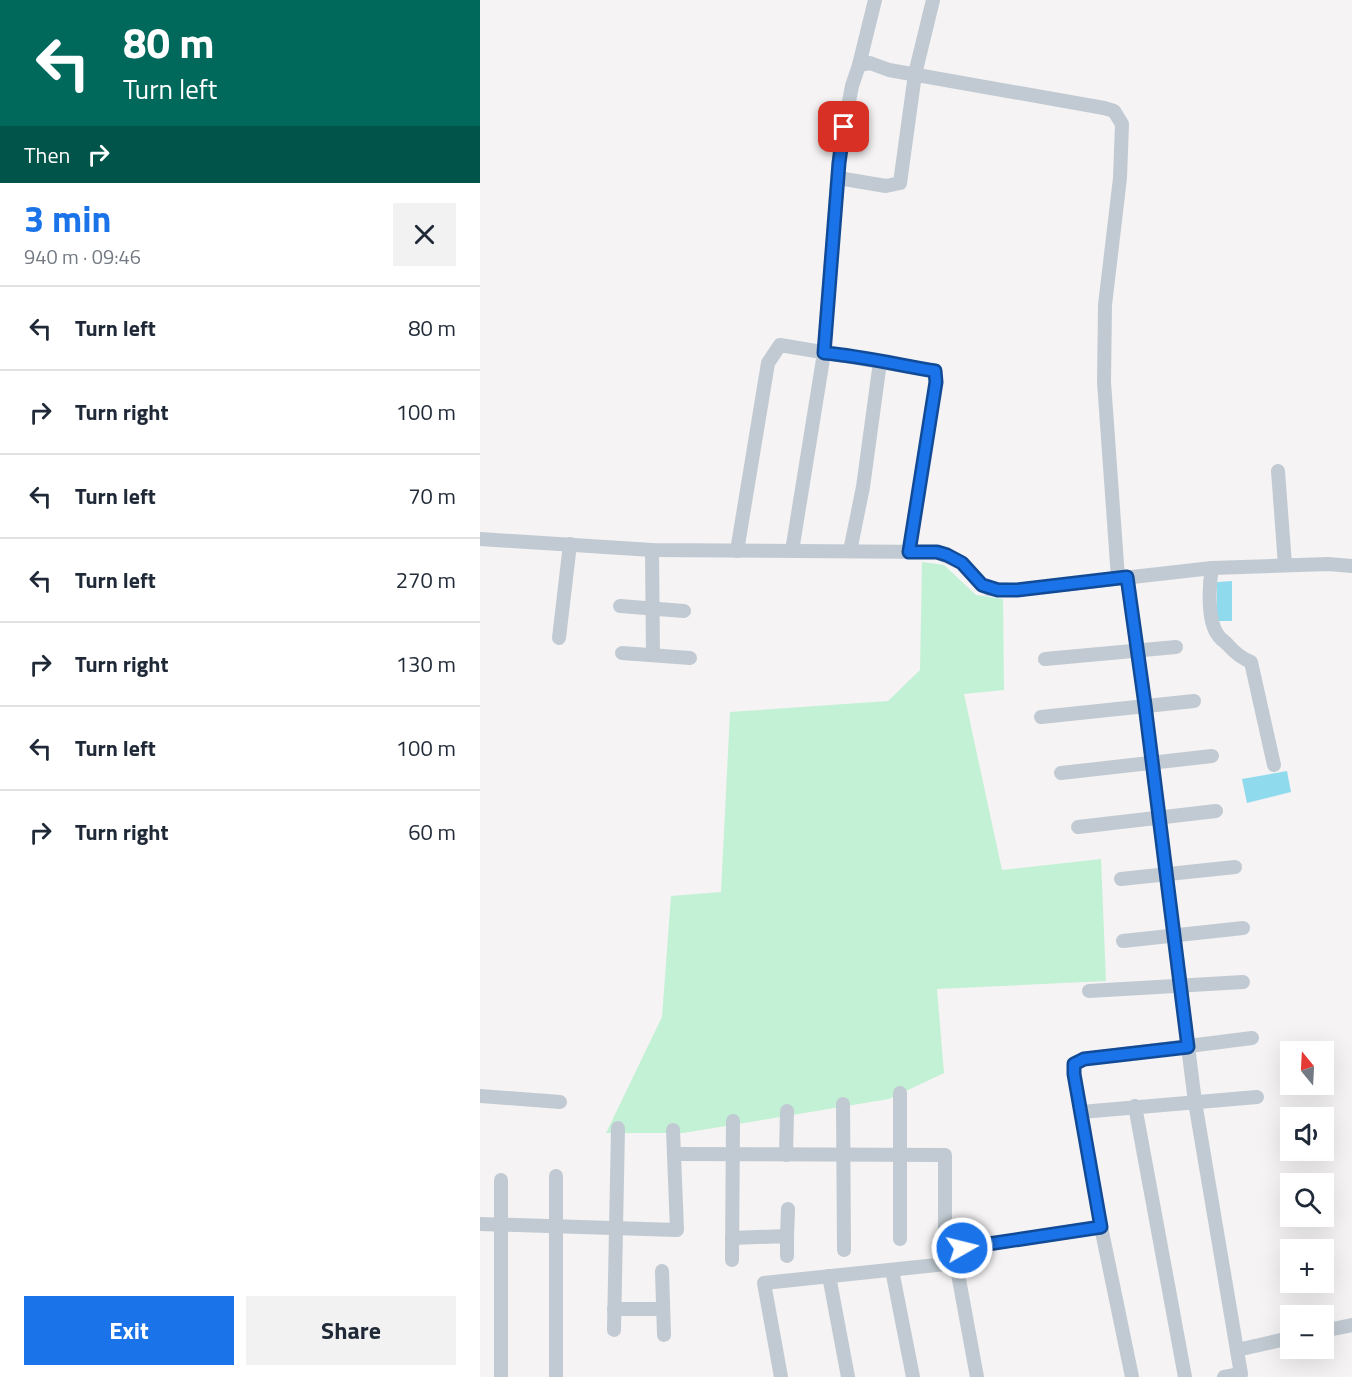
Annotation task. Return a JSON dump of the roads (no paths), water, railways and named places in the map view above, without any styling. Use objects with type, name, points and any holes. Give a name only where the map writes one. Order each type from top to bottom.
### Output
[{"type":"street","points":[[792,551],[824,353],[840,148],[852,86],[875,0]]},
{"type":"street","points":[[838,178],[886,186],[900,183],[915,74],[933,0]]},
{"type":"street","points":[[859,65],[870,63],[889,70],[1104,108],[1114,111],[1122,124],[1120,178],[1105,305],[1104,382],[1122,578],[1138,651],[1195,1102],[1241,1374],[1224,1377]]},
{"type":"street","points":[[737,550],[768,363],[780,345],[824,353],[852,355],[935,371],[936,382],[909,552]]},
{"type":"street","points":[[850,551],[863,487],[880,362]]},
{"type":"street","points":[[1278,471],[1285,565]]},
{"type":"street","points":[[480,539],[651,550],[937,552],[962,563],[982,585],[998,590],[1017,590],[1212,568],[1328,564],[1352,566]]},
{"type":"street","points":[[559,638],[570,544]]},
{"type":"street","points":[[651,550],[653,655]]},
{"type":"street","points":[[1212,568],[1210,611],[1214,628],[1234,651],[1251,662],[1274,765]]},
{"type":"street","points":[[620,606],[684,611]]},
{"type":"street","points":[[1045,659],[1176,646]]},
{"type":"street","points":[[622,653],[690,658]]},
{"type":"street","points":[[1041,717],[1194,701]]},
{"type":"street","points":[[1061,773],[1212,756]]},
{"type":"street","points":[[1078,827],[1216,811]]},
{"type":"street","points":[[1120,879],[1235,867]]},
{"type":"street","points":[[1123,941],[1243,928]]},
{"type":"street","points":[[1089,991],[1243,982]]},
{"type":"street","points":[[1132,1377],[1101,1227],[1073,1069],[1074,1064],[1078,1061],[1252,1038]]},
{"type":"street","points":[[900,1094],[900,1239]]},
{"type":"street","points":[[480,1096],[560,1102]]},
{"type":"street","points":[[1081,1112],[1257,1097]]},
{"type":"street","points":[[843,1104],[844,1250]]},
{"type":"street","points":[[1135,1106],[1185,1377]]},
{"type":"street","points":[[786,1155],[787,1112]]},
{"type":"street","points":[[732,1260],[733,1121]]},
{"type":"street","points":[[614,1330],[618,1128]]},
{"type":"street","points":[[480,1224],[676,1230],[674,1130]]},
{"type":"street","points":[[674,1154],[945,1155],[945,1232]]},
{"type":"street","points":[[556,1176],[556,1377]]},
{"type":"street","points":[[501,1180],[501,1377]]},
{"type":"street","points":[[787,1256],[788,1209]]},
{"type":"street","points":[[977,1377],[956,1263],[962,1248],[1101,1227]]},
{"type":"street","points":[[732,1238],[788,1236]]},
{"type":"street","points":[[781,1377],[764,1283],[956,1263]]},
{"type":"street","points":[[892,1270],[913,1377]]},
{"type":"street","points":[[662,1271],[664,1335]]},
{"type":"street","points":[[830,1276],[848,1377]]},
{"type":"street","points":[[614,1309],[663,1309]]},
{"type":"street","points":[[1334,1328],[1352,1324]]},
{"type":"street","points":[[1237,1350],[1280,1340]]},
{"type":"water","points":[[1232,581],[1232,621],[1217,621],[1217,582]]},
{"type":"water","points":[[1287,771],[1291,792],[1247,803],[1242,779]]}]
